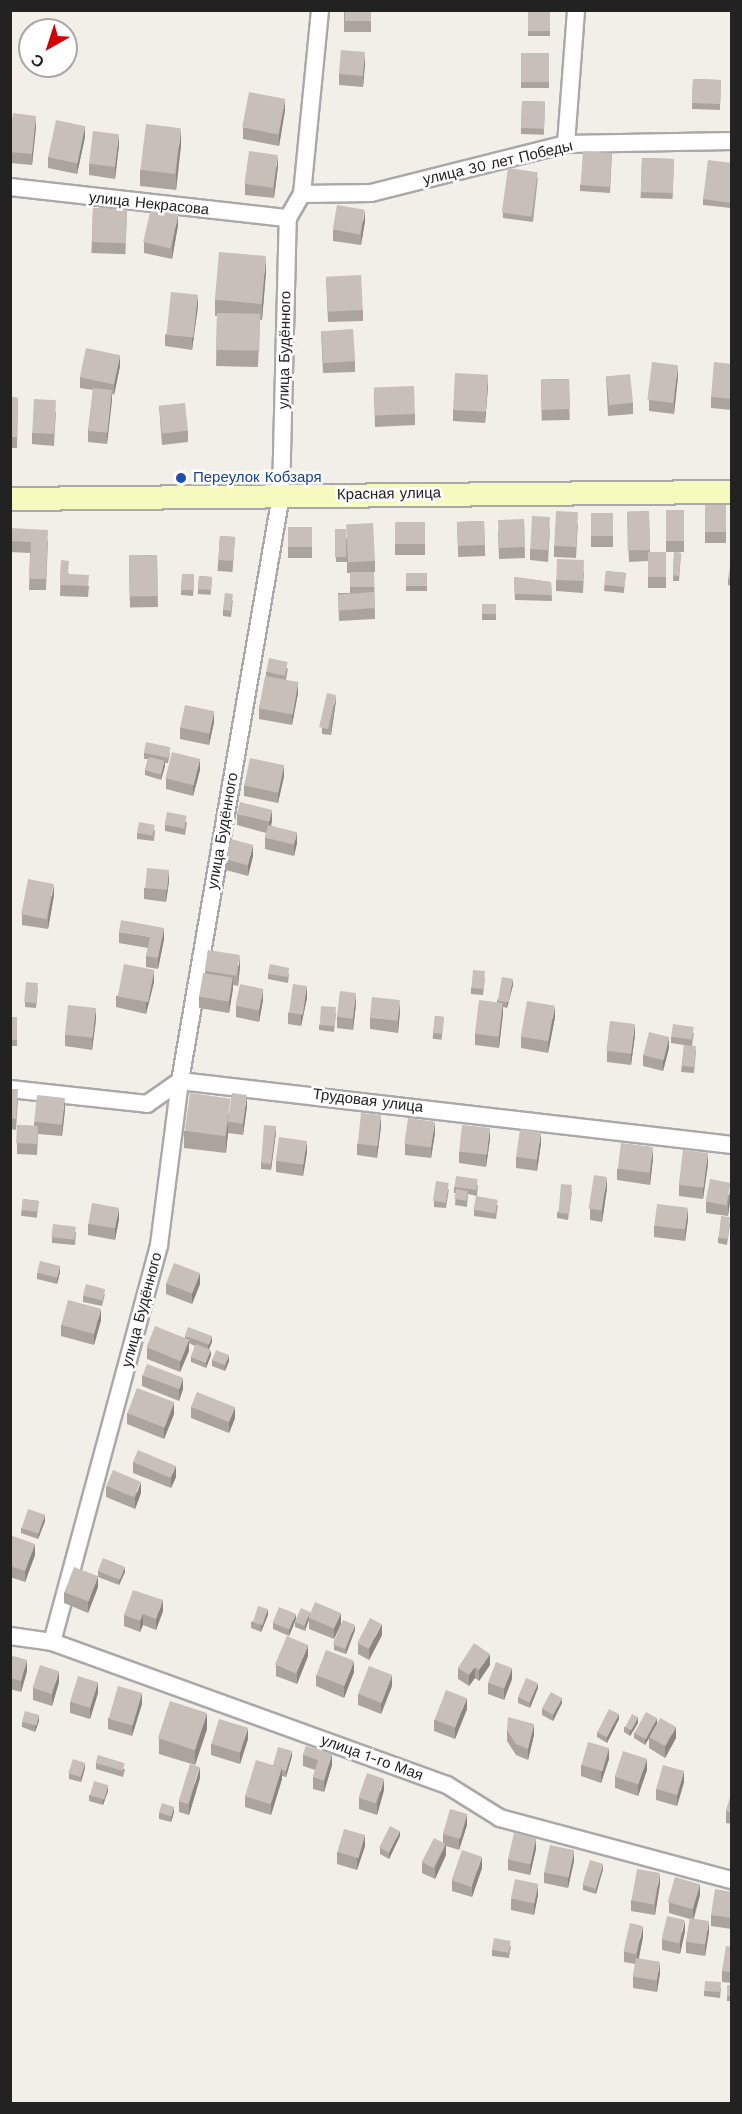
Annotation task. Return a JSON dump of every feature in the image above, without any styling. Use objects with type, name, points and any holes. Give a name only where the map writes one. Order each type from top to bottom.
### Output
[{"type":"main road","name":"Красная улица","points":[[10,499],[732,492]]},
{"type":"street","name":"улица Будённого","points":[[52,1642],[159,1245],[180,1081],[281,495],[288,218],[302,194],[320,10]]},
{"type":"street","points":[[566,144],[576,10]]},
{"type":"street","name":"улица 30 лет Победы","points":[[302,194],[370,193],[566,144],[732,141]]},
{"type":"street","name":"улица Некрасова","points":[[10,187],[288,218]]},
{"type":"street","points":[[10,1089],[147,1104],[180,1081]]},
{"type":"street","name":"Трудовая улица","points":[[180,1081],[732,1144]]},
{"type":"street","name":"улица 1-го Мая","points":[[10,1636],[52,1642],[447,1785],[500,1818],[732,1880]]},
{"type":"building","points":[[345,10],[371,10],[371,21],[345,21]]},
{"type":"building","points":[[528,10],[550,10],[550,31],[528,31]]},
{"type":"building","points":[[341,50],[365,52],[363,76],[339,74]]},
{"type":"building","points":[[521,53],[549,53],[549,82],[521,82]]},
{"type":"building","points":[[693,79],[721,80],[720,104],[692,103]]},
{"type":"building","points":[[249,92],[285,99],[278,134],[242,127]]},
{"type":"building","points":[[522,101],[545,102],[544,129],[521,128]]},
{"type":"building","points":[[13,113],[36,116],[32,154],[10,152]]},
{"type":"building","points":[[56,120],[85,126],[77,163],[48,157]]},
{"type":"building","points":[[146,124],[181,128],[175,174],[140,170]]},
{"type":"building","points":[[93,131],[119,134],[115,167],[89,164]]},
{"type":"building","points":[[249,151],[278,155],[273,188],[244,184]]},
{"type":"building","points":[[583,151],[612,153],[610,187],[581,185]]},
{"type":"building","points":[[642,158],[674,159],[673,193],[641,192]]},
{"type":"building","points":[[708,160],[732,163],[731,203],[703,199]]},
{"type":"building","points":[[508,168],[538,172],[531,217],[502,213]]},
{"type":"building","points":[[337,205],[365,210],[360,234],[333,230]]},
{"type":"building","points":[[93,208],[127,209],[126,243],[92,242]]},
{"type":"building","points":[[151,208],[178,214],[170,248],[143,242]]},
{"type":"building","points":[[219,252],[266,256],[262,304],[215,300]]},
{"type":"building","points":[[361,275],[363,310],[328,312],[326,277]]},
{"type":"building","points":[[171,292],[198,295],[193,338],[167,335]]},
{"type":"building","points":[[217,313],[260,314],[259,351],[216,350]]},
{"type":"building","points":[[353,329],[355,361],[323,363],[321,331]]},
{"type":"building","points":[[86,348],[120,355],[114,385],[80,377]]},
{"type":"building","points":[[652,362],[678,365],[673,403],[647,400]]},
{"type":"building","points":[[714,362],[732,364],[732,399],[711,397]]},
{"type":"building","points":[[455,373],[488,375],[486,412],[453,410]]},
{"type":"building","points":[[630,374],[633,403],[609,405],[606,377]]},
{"type":"building","points":[[569,379],[570,409],[542,410],[541,380]]},
{"type":"building","points":[[414,386],[415,414],[375,415],[374,387]]},
{"type":"building","points":[[93,388],[112,390],[107,433],[89,431]]},
{"type":"building","points":[[10,397],[18,398],[17,437],[10,437]]},
{"type":"building","points":[[34,399],[56,400],[54,434],[32,433]]},
{"type":"building","points":[[185,403],[188,431],[162,434],[159,406]]},
{"type":"building","points":[[705,505],[726,505],[726,532],[705,532]]},
{"type":"building","points":[[666,510],[684,510],[684,541],[666,541]]},
{"type":"building","points":[[556,511],[578,512],[576,547],[554,546]]},
{"type":"building","points":[[627,511],[649,511],[650,550],[628,550]]},
{"type":"building","points":[[591,513],[613,513],[613,536],[591,536]]},
{"type":"building","points":[[532,516],[550,517],[548,550],[530,549]]},
{"type":"building","points":[[524,519],[525,547],[499,548],[498,520]]},
{"type":"building","points":[[484,521],[485,545],[458,546],[457,522]]},
{"type":"building","points":[[395,522],[425,522],[425,544],[395,544]]},
{"type":"building","points":[[373,523],[375,561],[348,562],[346,524]]},
{"type":"building","points":[[288,527],[312,527],[312,547],[288,547]]},
{"type":"building","points":[[10,528],[48,530],[46,579],[29,579],[31,542],[10,541]]},
{"type":"building","points":[[335,529],[346,529],[346,557],[335,557]]},
{"type":"building","points":[[220,536],[235,537],[233,561],[218,560]]},
{"type":"building","points":[[648,552],[666,552],[666,577],[648,577]]},
{"type":"building","points":[[674,552],[681,553],[679,576],[673,575]]},
{"type":"building","points":[[129,555],[157,555],[158,596],[130,596]]},
{"type":"building","points":[[557,559],[584,560],[583,581],[556,580]]},
{"type":"building","points":[[61,560],[69,561],[68,574],[89,575],[88,586],[60,585]]},
{"type":"building","points":[[732,561],[732,580],[728,579]]},
{"type":"building","points":[[606,571],[626,573],[624,587],[605,585]]},
{"type":"building","points":[[350,572],[374,572],[374,587],[350,587]]},
{"type":"building","points":[[406,573],[427,573],[427,586],[406,586]]},
{"type":"building","points":[[182,574],[194,574],[194,590],[182,590]]},
{"type":"building","points":[[199,576],[212,577],[211,590],[198,589]]},
{"type":"building","points":[[514,577],[551,582],[552,595],[515,594]]},
{"type":"building","points":[[374,592],[375,608],[339,610],[338,595]]},
{"type":"building","points":[[225,593],[233,594],[231,611],[223,610]]},
{"type":"building","points":[[482,604],[496,604],[496,614],[482,614]]},
{"type":"building","points":[[269,658],[288,662],[285,676],[266,672]]},
{"type":"building","points":[[265,676],[298,682],[293,714],[259,708]]},
{"type":"building","points":[[327,693],[336,695],[328,729],[319,727]]},
{"type":"building","points":[[185,705],[214,711],[210,734],[180,727]]},
{"type":"building","points":[[146,742],[170,747],[168,758],[144,753]]},
{"type":"building","points":[[172,752],[200,759],[194,785],[165,778]]},
{"type":"building","points":[[149,757],[165,761],[161,774],[146,771]]},
{"type":"building","points":[[250,758],[284,765],[278,793],[244,785]]},
{"type":"building","points":[[240,802],[272,810],[269,822],[237,814]]},
{"type":"building","points":[[167,812],[187,816],[184,829],[165,825]]},
{"type":"building","points":[[139,822],[155,825],[153,836],[137,833]]},
{"type":"building","points":[[268,825],[297,832],[294,845],[265,838]]},
{"type":"building","points":[[231,839],[253,845],[248,865],[226,859]]},
{"type":"building","points":[[147,868],[169,870],[167,890],[145,888]]},
{"type":"building","points":[[28,879],[54,884],[47,919],[21,914]]},
{"type":"building","points":[[121,920],[164,928],[158,958],[146,956],[150,937],[119,932]]},
{"type":"building","points":[[208,950],[240,955],[236,976],[205,971]]},
{"type":"building","points":[[124,964],[154,970],[148,1002],[118,996]]},
{"type":"building","points":[[270,964],[289,968],[288,977],[268,974]]},
{"type":"building","points":[[473,970],[485,971],[483,989],[471,988]]},
{"type":"building","points":[[203,973],[233,978],[229,1001],[199,997]]},
{"type":"building","points":[[502,977],[513,979],[509,1003],[498,1001]]},
{"type":"building","points":[[26,982],[38,983],[36,1003],[24,1002]]},
{"type":"building","points":[[240,984],[263,989],[259,1011],[235,1006]]},
{"type":"building","points":[[293,984],[307,986],[303,1015],[289,1013]]},
{"type":"building","points":[[340,991],[356,993],[353,1019],[337,1017]]},
{"type":"building","points":[[372,997],[400,1000],[398,1021],[370,1018]]},
{"type":"building","points":[[479,1000],[503,1003],[499,1037],[475,1034]]},
{"type":"building","points":[[527,1001],[555,1006],[548,1041],[521,1036]]},
{"type":"building","points":[[68,1005],[96,1008],[93,1038],[65,1035]]},
{"type":"building","points":[[321,1006],[336,1007],[335,1026],[320,1025]]},
{"type":"building","points":[[435,1016],[444,1017],[442,1034],[433,1033]]},
{"type":"building","points":[[10,1017],[17,1017],[17,1040],[10,1040]]},
{"type":"building","points":[[610,1021],[635,1024],[631,1054],[606,1051]]},
{"type":"building","points":[[673,1024],[694,1027],[692,1040],[671,1037]]},
{"type":"building","points":[[649,1032],[669,1037],[664,1060],[643,1055]]},
{"type":"building","points":[[684,1045],[696,1046],[694,1067],[682,1066]]},
{"type":"building","points":[[10,1089],[18,1089],[16,1119],[10,1118]]},
{"type":"building","points":[[190,1093],[231,1099],[225,1136],[185,1131]]},
{"type":"building","points":[[232,1093],[247,1095],[243,1124],[228,1122]]},
{"type":"building","points":[[37,1095],[65,1098],[62,1125],[34,1122]]},
{"type":"building","points":[[361,1113],[381,1115],[378,1146],[358,1144]]},
{"type":"building","points":[[408,1118],[435,1122],[431,1148],[404,1144]]},
{"type":"building","points":[[17,1125],[38,1126],[37,1144],[16,1143]]},
{"type":"building","points":[[264,1125],[276,1126],[271,1164],[261,1163]]},
{"type":"building","points":[[462,1125],[490,1128],[487,1155],[459,1152]]},
{"type":"building","points":[[520,1129],[541,1132],[537,1160],[516,1157]]},
{"type":"building","points":[[279,1137],[307,1141],[303,1165],[276,1161]]},
{"type":"building","points":[[621,1143],[653,1147],[650,1173],[618,1169]]},
{"type":"building","points":[[683,1150],[708,1153],[704,1188],[679,1185]]},
{"type":"building","points":[[594,1175],[607,1177],[602,1211],[589,1209]]},
{"type":"building","points":[[456,1176],[478,1179],[476,1190],[454,1187]]},
{"type":"building","points":[[710,1179],[731,1183],[726,1206],[706,1202]]},
{"type":"building","points":[[436,1181],[449,1183],[446,1203],[433,1201]]},
{"type":"building","points":[[561,1184],[572,1185],[569,1214],[558,1213]]},
{"type":"building","points":[[456,1189],[468,1191],[466,1201],[454,1199]]},
{"type":"building","points":[[476,1196],[498,1200],[495,1214],[474,1210]]},
{"type":"building","points":[[23,1199],[39,1201],[38,1212],[22,1210]]},
{"type":"building","points":[[92,1203],[119,1208],[115,1228],[88,1224]]},
{"type":"building","points":[[657,1204],[688,1208],[685,1230],[654,1226]]},
{"type":"building","points":[[721,1216],[730,1217],[728,1239],[719,1238]]},
{"type":"building","points":[[53,1224],[76,1227],[74,1240],[51,1237]]},
{"type":"building","points":[[40,1261],[60,1266],[57,1278],[37,1273]]},
{"type":"building","points":[[174,1263],[200,1273],[192,1294],[166,1284]]},
{"type":"building","points":[[86,1284],[105,1289],[102,1301],[83,1296]]},
{"type":"building","points":[[68,1300],[101,1309],[94,1334],[61,1325]]},
{"type":"building","points":[[155,1326],[189,1340],[181,1361],[146,1347]]},
{"type":"building","points":[[188,1327],[212,1336],[209,1345],[185,1335]]},
{"type":"building","points":[[196,1344],[211,1350],[206,1363],[191,1357]]},
{"type":"building","points":[[216,1350],[229,1355],[225,1365],[212,1360]]},
{"type":"building","points":[[147,1364],[183,1378],[179,1389],[143,1375]]},
{"type":"building","points":[[137,1388],[174,1402],[165,1428],[127,1413]]},
{"type":"building","points":[[197,1392],[235,1407],[229,1422],[191,1407]]},
{"type":"building","points":[[138,1450],[176,1466],[171,1478],[133,1462]]},
{"type":"building","points":[[113,1470],[141,1482],[134,1497],[106,1486]]},
{"type":"building","points":[[28,1509],[45,1515],[39,1534],[21,1528]]},
{"type":"building","points":[[10,1535],[35,1544],[25,1571],[10,1566]]},
{"type":"building","points":[[103,1558],[125,1567],[120,1580],[98,1571]]},
{"type":"building","points":[[74,1567],[98,1576],[89,1602],[64,1592]]},
{"type":"building","points":[[133,1590],[163,1600],[156,1619],[143,1614],[140,1621],[124,1615]]},
{"type":"building","points":[[315,1602],[341,1613],[334,1629],[308,1618]]},
{"type":"building","points":[[258,1606],[268,1609],[263,1625],[253,1622]]},
{"type":"building","points":[[279,1607],[296,1614],[289,1630],[273,1623]]},
{"type":"building","points":[[301,1608],[310,1612],[304,1626],[295,1622]]},
{"type":"building","points":[[370,1618],[382,1624],[369,1649],[357,1643]]},
{"type":"building","points":[[343,1620],[355,1625],[345,1649],[333,1644]]},
{"type":"building","points":[[287,1636],[308,1645],[296,1674],[275,1665]]},
{"type":"building","points":[[474,1643],[490,1654],[479,1670],[475,1667],[469,1675],[458,1668]]},
{"type":"building","points":[[326,1650],[354,1661],[344,1686],[316,1675]]},
{"type":"building","points":[[10,1655],[27,1660],[21,1681],[10,1678]]},
{"type":"building","points":[[496,1662],[512,1668],[504,1689],[488,1683]]},
{"type":"building","points":[[40,1665],[59,1671],[52,1694],[33,1688]]},
{"type":"building","points":[[369,1666],[392,1675],[382,1703],[358,1694]]},
{"type":"building","points":[[78,1676],[98,1682],[90,1708],[70,1702]]},
{"type":"building","points":[[526,1678],[538,1683],[530,1702],[518,1697]]},
{"type":"building","points":[[118,1686],[142,1693],[133,1726],[109,1719]]},
{"type":"building","points":[[446,1690],[467,1698],[455,1728],[435,1720]]},
{"type":"building","points":[[551,1692],[562,1698],[553,1715],[542,1709]]},
{"type":"building","points":[[170,1701],[207,1713],[195,1750],[158,1738]]},
{"type":"building","points":[[609,1709],[619,1714],[607,1737],[597,1732]]},
{"type":"building","points":[[25,1711],[39,1715],[36,1726],[22,1722]]},
{"type":"building","points":[[646,1712],[657,1718],[646,1739],[634,1733]]},
{"type":"building","points":[[632,1714],[638,1717],[631,1731],[625,1727]]},
{"type":"building","points":[[508,1717],[534,1724],[528,1749],[516,1744],[507,1730]]},
{"type":"building","points":[[660,1718],[676,1727],[665,1746],[649,1737]]},
{"type":"building","points":[[219,1719],[248,1728],[240,1753],[211,1744]]},
{"type":"building","points":[[588,1742],[609,1748],[603,1771],[581,1765]]},
{"type":"building","points":[[306,1746],[332,1754],[324,1781],[313,1777],[318,1760],[303,1755]]},
{"type":"building","points":[[278,1747],[292,1751],[286,1771],[273,1765]]},
{"type":"building","points":[[623,1751],[647,1759],[638,1784],[615,1777]]},
{"type":"building","points":[[98,1755],[125,1763],[122,1771],[96,1763]]},
{"type":"building","points":[[73,1759],[85,1763],[81,1777],[68,1773]]},
{"type":"building","points":[[256,1760],[282,1768],[271,1804],[245,1796]]},
{"type":"building","points":[[190,1764],[200,1767],[188,1804],[179,1801]]},
{"type":"building","points":[[663,1765],[684,1771],[677,1795],[656,1789]]},
{"type":"building","points":[[367,1773],[384,1779],[376,1803],[359,1798]]},
{"type":"building","points":[[94,1781],[108,1785],[104,1800],[90,1795]]},
{"type":"building","points":[[732,1792],[732,1813],[726,1811]]},
{"type":"building","points":[[162,1803],[174,1807],[171,1817],[159,1813]]},
{"type":"building","points":[[450,1809],[467,1814],[460,1839],[443,1834]]},
{"type":"building","points":[[390,1826],[400,1831],[389,1852],[379,1847]]},
{"type":"building","points":[[344,1829],[365,1835],[359,1858],[337,1852]]},
{"type":"building","points":[[514,1833],[536,1838],[530,1864],[508,1859]]},
{"type":"building","points":[[434,1838],[446,1844],[433,1868],[422,1862]]},
{"type":"building","points":[[550,1845],[574,1850],[569,1878],[544,1872]]},
{"type":"building","points":[[462,1850],[482,1857],[471,1887],[452,1880]]},
{"type":"building","points":[[590,1860],[603,1864],[596,1889],[582,1885]]},
{"type":"building","points":[[637,1869],[660,1873],[654,1905],[631,1901]]},
{"type":"building","points":[[675,1877],[700,1884],[693,1909],[668,1902]]},
{"type":"building","points":[[515,1879],[538,1884],[534,1904],[511,1899]]},
{"type":"building","points":[[715,1889],[732,1892],[732,1918],[711,1915]]},
{"type":"building","points":[[667,1916],[685,1920],[679,1943],[662,1939]]},
{"type":"building","points":[[690,1918],[709,1921],[705,1945],[686,1942]]},
{"type":"building","points":[[630,1923],[643,1926],[636,1954],[623,1951]]},
{"type":"building","points":[[494,1938],[511,1941],[509,1953],[492,1950]]},
{"type":"building","points":[[726,1946],[732,1947],[732,1972],[722,1971]]},
{"type":"building","points":[[636,1958],[660,1962],[657,1981],[633,1977]]},
{"type":"building","points":[[705,1981],[721,1982],[720,1992],[704,1991]]},
{"type":"building","points":[[727,1985],[732,1985],[732,1996],[727,1996]]},
{"type":"place","name":"Переулок Кобзаря","points":[[181,478]]}]
